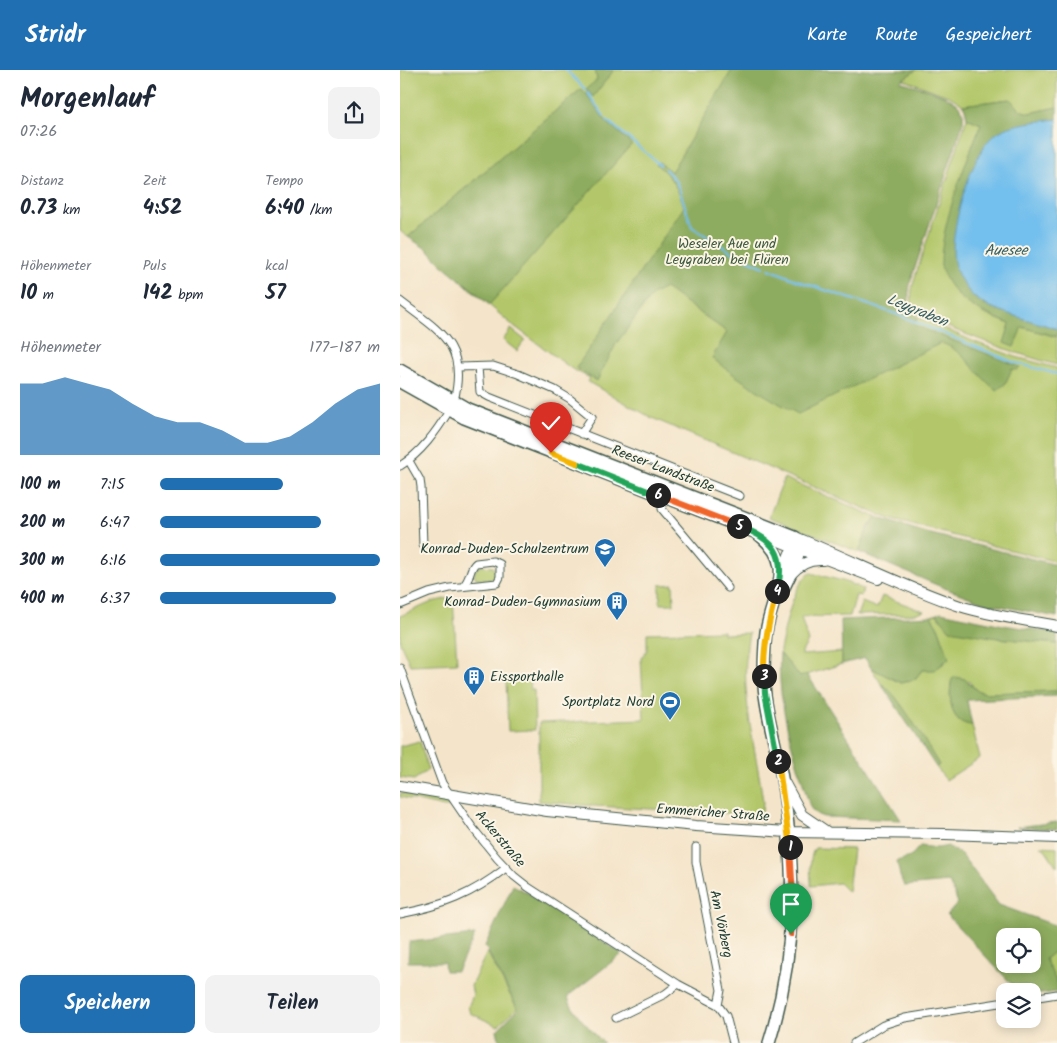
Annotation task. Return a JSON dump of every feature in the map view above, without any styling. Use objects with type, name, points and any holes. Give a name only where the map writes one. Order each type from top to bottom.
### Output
[{"type":"main road","name":"Reeser Landstraße","points":[[400,370],[452,406],[468,409],[514,427],[917,590],[962,606],[1009,618],[1057,626]]},
{"type":"main road","name":"Reeser Landstraße","points":[[400,382],[452,406],[507,436],[757,533],[798,543],[830,560],[873,577],[917,590]]},
{"type":"main road","points":[[757,533],[776,552],[785,575]]},
{"type":"main road","points":[[769,1043],[782,997],[791,934],[793,898],[782,778],[765,693],[763,662],[766,631],[798,543]]},
{"type":"main road","points":[[785,575],[805,562],[830,560]]},
{"type":"main road","points":[[782,778],[802,815],[828,832]]},
{"type":"main road","name":"Emmericher Straße","points":[[400,786],[567,814],[696,826],[788,832],[954,834],[1057,838]]},
{"type":"street","points":[[400,301],[429,322],[448,341],[455,353],[459,367],[458,384],[452,406],[436,431],[409,461],[400,466]]},
{"type":"street","points":[[459,367],[493,366],[555,390],[570,399],[592,417],[581,434]]},
{"type":"street","points":[[478,367],[480,392],[740,496]]},
{"type":"street","points":[[409,461],[421,487],[423,545]]},
{"type":"street","name":"Reeser Landstraße","points":[[665,497],[662,509],[728,588]]},
{"type":"street","points":[[400,605],[430,593],[464,585],[497,583],[500,577],[500,564],[493,561],[473,564],[469,579],[464,585]]},
{"type":"street","name":"Ackerstraße","points":[[400,668],[442,783],[472,827],[506,868],[528,887],[678,984],[718,1005]]},
{"type":"street","name":"Am Vörberg","points":[[696,847],[696,862],[721,990],[718,1005]]},
{"type":"street","points":[[400,914],[445,904],[486,883],[506,868]]},
{"type":"street","points":[[616,1018],[664,994],[678,984]]},
{"type":"street","points":[[1041,997],[1057,994]]},
{"type":"street","points":[[854,1043],[883,1025],[905,1018],[996,1003]]},
{"type":"street","points":[[718,1005],[726,1016],[733,1043]]},
{"type":"green space","name":"Weseler Aue und Leygraben bei Flüren","points":[[400,70],[865,70],[906,285],[908,307],[918,318],[975,342],[1016,357],[1057,368],[1057,562],[893,520],[877,514],[652,418],[588,382],[590,378],[572,369],[510,323],[459,279],[580,90],[408,237],[400,231]]},
{"type":"green space","points":[[595,70],[614,70],[593,97],[586,89],[597,80]]},
{"type":"green space","points":[[732,70],[916,70],[900,81],[924,88],[957,103],[963,113],[963,123],[911,280],[909,300],[911,309],[918,317],[914,325],[1020,367],[1017,370],[1012,369],[1005,384],[997,390],[957,351],[941,343],[798,414],[732,374],[712,358],[727,332],[665,288],[652,295],[616,344],[597,381],[576,368],[684,207],[674,183],[656,164],[659,162],[671,172]]},
{"type":"green space","points":[[916,70],[1057,70],[1057,107],[1030,113],[1022,111],[1010,99],[963,105],[951,97],[903,79]]},
{"type":"green space","points":[[581,89],[606,121],[632,144],[490,304],[440,263],[428,250],[408,237]]},
{"type":"green space","points":[[1010,99],[1022,111],[1030,113],[1057,107],[1057,119],[1009,128],[984,305],[1057,329],[1057,337],[1022,327],[1014,347],[1004,343],[1010,324],[978,310],[964,300],[949,283],[941,267],[942,248],[950,212],[981,124],[967,118],[963,105]]},
{"type":"green space","points":[[967,118],[981,124],[951,212],[941,266],[982,313],[1010,324],[1005,343],[1022,327],[1057,337],[1057,365],[1005,349],[921,316],[912,304],[911,295],[914,280]]},
{"type":"green space","points":[[511,329],[525,340],[517,351],[503,340]]},
{"type":"green space","points":[[784,478],[876,517],[868,528],[859,552],[769,517]]},
{"type":"green space","points":[[876,517],[923,532],[1057,565],[1057,617],[985,603],[859,552],[868,528]]},
{"type":"green space","points":[[480,566],[493,567],[496,573],[494,578],[491,580],[476,578],[475,570]]},
{"type":"green space","points":[[811,573],[843,581],[863,589],[861,596],[856,595],[850,616],[801,617],[808,641],[802,655],[842,652],[842,664],[800,677],[780,653],[780,650],[794,596],[799,586]]},
{"type":"green space","points":[[673,584],[674,604],[660,604],[660,585]]},
{"type":"green space","points":[[882,596],[924,611],[913,614],[857,615],[862,602],[877,608]]},
{"type":"green space","points":[[453,597],[457,663],[410,665],[400,642],[400,616],[432,602]]},
{"type":"green space","points":[[941,612],[1003,625],[1057,633],[1057,644],[998,638],[950,630],[937,614]]},
{"type":"green space","points":[[937,614],[940,619],[998,638],[1057,644],[1057,691],[985,693],[976,690],[969,681],[951,683],[952,710],[959,720],[972,725],[980,758],[946,780],[936,767],[939,765],[906,713],[884,685],[882,685],[871,668],[901,683],[915,679],[922,670],[943,664],[949,658],[939,629],[931,616]]},
{"type":"green space","points":[[931,616],[939,629],[949,658],[935,670],[922,670],[915,679],[901,683],[871,668],[865,658],[842,664],[841,620]]},
{"type":"green space","name":"Sportplatz Nord","points":[[723,631],[723,634],[749,633],[746,655],[747,697],[763,802],[762,813],[745,814],[594,806],[539,801],[539,723],[644,719],[641,658],[647,650],[647,633]]},
{"type":"green space","points":[[780,653],[800,677],[807,674],[901,820],[824,817],[816,814],[811,809],[793,750],[784,712],[781,692]]},
{"type":"green space","points":[[529,677],[530,690],[534,690],[535,730],[508,731],[506,678]]},
{"type":"green space","points":[[956,677],[965,679],[976,690],[985,693],[1057,691],[1057,696],[967,700],[972,725],[965,724],[955,716],[952,710],[950,697],[951,683],[952,679]]},
{"type":"green space","points":[[882,685],[888,689],[903,708],[939,765],[936,767]]},
{"type":"green space","points":[[420,741],[428,770],[414,780],[400,778],[400,746]]},
{"type":"green space","points":[[400,793],[450,803],[449,807],[444,807],[400,797]]},
{"type":"green space","points":[[1057,822],[1057,829],[1017,827]]},
{"type":"green space","points":[[920,846],[938,848],[948,846],[961,854],[999,905],[1057,926],[1057,949],[1045,959],[1057,983],[1057,992],[1041,994],[1041,983],[1011,983],[1001,973],[1041,973],[1041,928],[996,928],[996,967],[947,915],[958,903],[949,882],[904,886],[897,861],[910,857]]},
{"type":"green space","points":[[1040,846],[1057,847],[1057,867],[1045,849]]},
{"type":"green space","points":[[815,848],[853,849],[848,892],[839,883],[811,886],[811,861]]},
{"type":"green space","points":[[513,885],[541,900],[622,954],[568,996],[577,1014],[604,1043],[500,1043],[497,1030],[518,1009],[485,946]]},
{"type":"green space","points":[[475,935],[457,971],[445,971],[444,962],[408,962],[409,942]]},
{"type":"green space","points":[[1057,949],[1057,983],[1045,959]]},
{"type":"green space","points":[[487,952],[517,1008],[498,1026],[470,1013],[468,1007],[473,995],[471,986]]},
{"type":"water","name":"Auesee","points":[[1057,119],[1057,329],[1000,311],[979,301],[969,292],[960,278],[955,266],[953,253],[957,217],[962,197],[969,177],[985,145],[994,135],[1008,127]]},
{"type":"waterway","name":"Leygraben","points":[[566,70],[585,89]]},
{"type":"waterway","name":"Leygraben","points":[[587,92],[604,116]]},
{"type":"waterway","name":"Leygraben","points":[[607,120],[660,165]]},
{"type":"waterway","name":"Leygraben","points":[[665,169],[675,180],[692,227],[735,254],[764,267]]},
{"type":"waterway","name":"Leygraben","points":[[769,269],[804,283],[896,314],[1013,362],[1057,374]]},
{"type":"place","name":"Konrad-Duden-Schulzentrum","points":[[605,568]]},
{"type":"place","name":"Konrad-Duden-Gymnasium","points":[[617,621]]},
{"type":"place","name":"Eissporthalle","points":[[474,696]]},
{"type":"place","name":"Sportplatz Nord","points":[[670,721]]},
{"type":"route","points":[[551,453],[757,533],[776,552],[780,561],[781,574],[766,631],[763,662],[765,693],[782,778],[788,832],[793,898],[791,934]]}]
